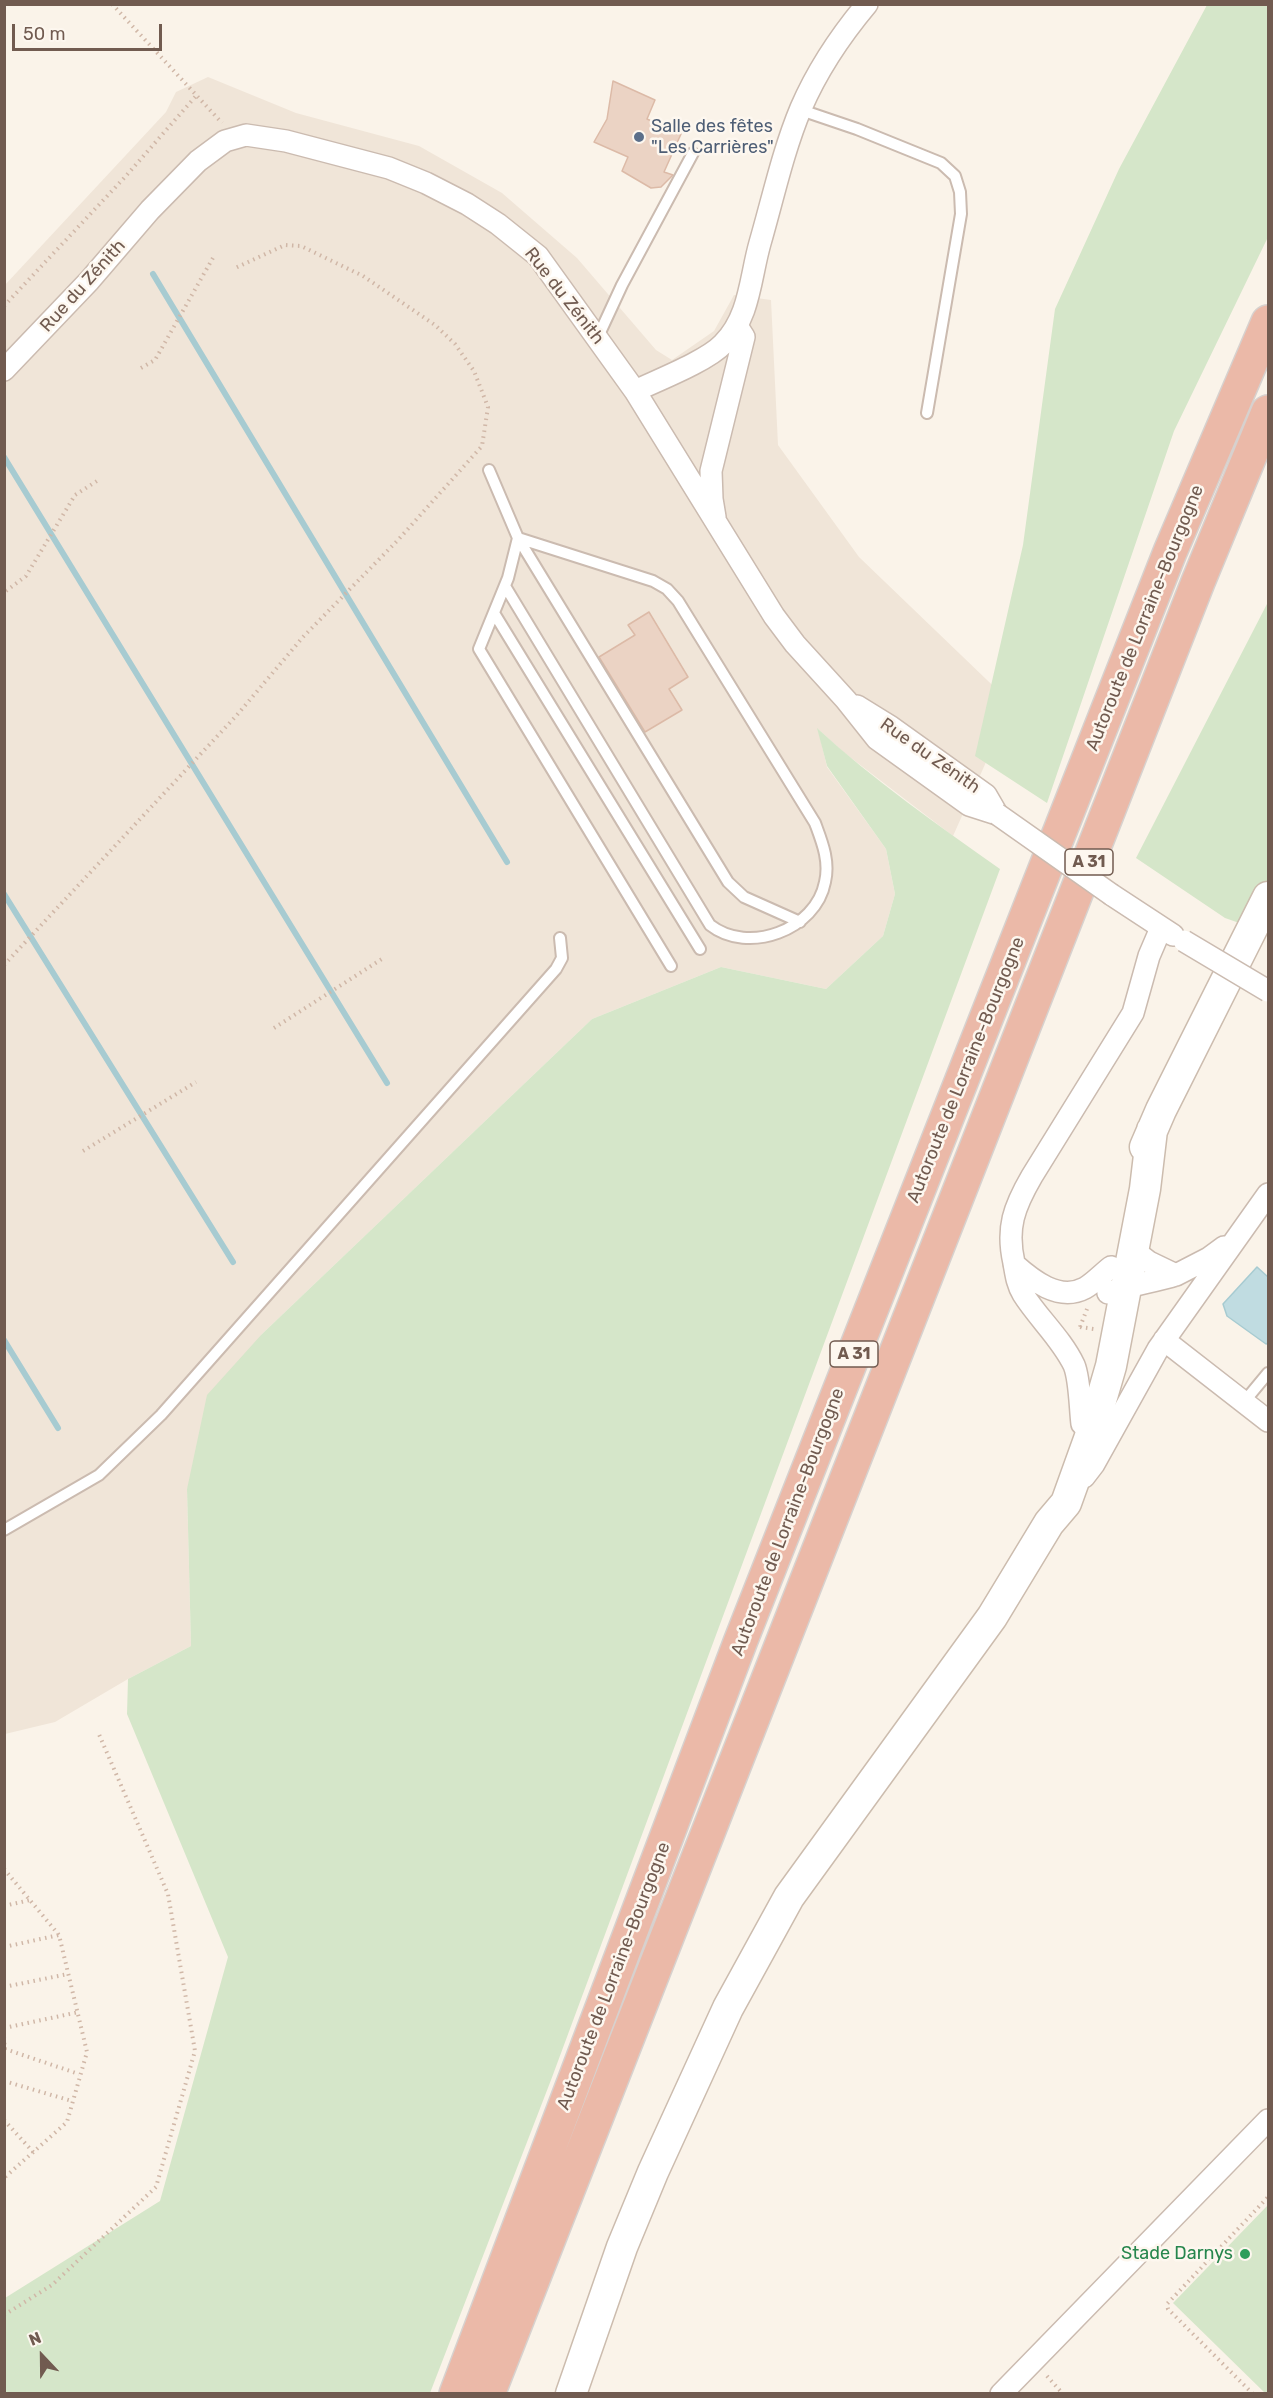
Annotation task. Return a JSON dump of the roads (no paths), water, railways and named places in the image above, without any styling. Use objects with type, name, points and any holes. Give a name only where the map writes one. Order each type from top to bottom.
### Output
[{"type":"highway","name":"Autoroute de Lorraine-Bourgogne","points":[[456,2394],[741,1640],[1170,552],[1269,322]]},
{"type":"highway","name":"Autoroute de Lorraine-Bourgogne","points":[[488,2394],[1194,592],[1269,412]]},
{"type":"street","points":[[635,392],[694,363],[722,345],[737,326],[748,300],[759,246],[801,110],[814,81],[867,4]]},
{"type":"street","name":"Rue du Zénith","points":[[4,370],[89,281],[150,210],[198,161],[235,136],[246,135],[286,141],[389,168],[426,183],[498,224],[538,256],[635,392],[781,625],[877,739],[969,805],[997,814],[1161,928],[1269,991]]},
{"type":"street","points":[[717,525],[712,499],[711,471],[744,337],[737,326]]},
{"type":"street","points":[[1057,1513],[1082,1424],[1131,1182],[1152,1130],[1269,897]]},
{"type":"street","points":[[1082,1424],[1075,1367],[1065,1349],[1023,1293],[1017,1280],[1009,1236],[1020,1197],[1132,1013],[1149,956],[1161,928]]},
{"type":"street","points":[[571,2394],[622,2247],[652,2172],[739,1987],[789,1897],[992,1617],[1057,1513],[1094,1464],[1164,1340],[1269,1194]]},
{"type":"street","points":[[1112,1277],[1144,1284],[1176,1275],[1209,1258],[1241,1233]]},
{"type":"street","points":[[1014,1264],[1031,1279],[1053,1290],[1065,1292],[1149,1262],[1176,1275]]},
{"type":"street","points":[[1057,1513],[1093,1428],[1111,1366],[1112,1277]]},
{"type":"street","points":[[1164,1340],[1269,1421]]},
{"type":"street","points":[[1007,2392],[1269,2120]]},
{"type":"lane","points":[[801,110],[857,129],[941,164],[955,176],[960,192],[961,214],[927,413]]},
{"type":"lane","points":[[597,339],[622,285],[693,153]]},
{"type":"lane","points":[[489,470],[518,538],[728,882],[744,897],[800,922]]},
{"type":"lane","points":[[518,538],[505,586],[479,649],[671,966]]},
{"type":"lane","points":[[505,586],[710,925],[720,933],[733,937],[757,937],[776,934],[800,922],[810,913],[820,899],[827,864],[815,823],[678,601],[667,589],[653,581],[518,538]]},
{"type":"lane","points":[[494,613],[700,949]]},
{"type":"lane","points":[[4,1530],[99,1475],[161,1415],[556,969],[562,958],[560,938]]},
{"type":"lane","points":[[1244,1402],[1269,1373]]},
{"type":"water","points":[[1257,1267],[1268,1277],[1268,1343],[1266,1344],[1227,1316],[1223,1304]]},
{"type":"waterway","points":[[153,274],[507,862]]},
{"type":"waterway","points":[[4,457],[387,1083]]},
{"type":"waterway","points":[[4,894],[233,1262]]},
{"type":"waterway","points":[[4,1340],[58,1428]]},
{"type":"place","name":"Salle des fêtes \"Les Carrières\"","points":[[639,137]]},
{"type":"place","name":"Stade Darnys","points":[[1245,2254]]}]
